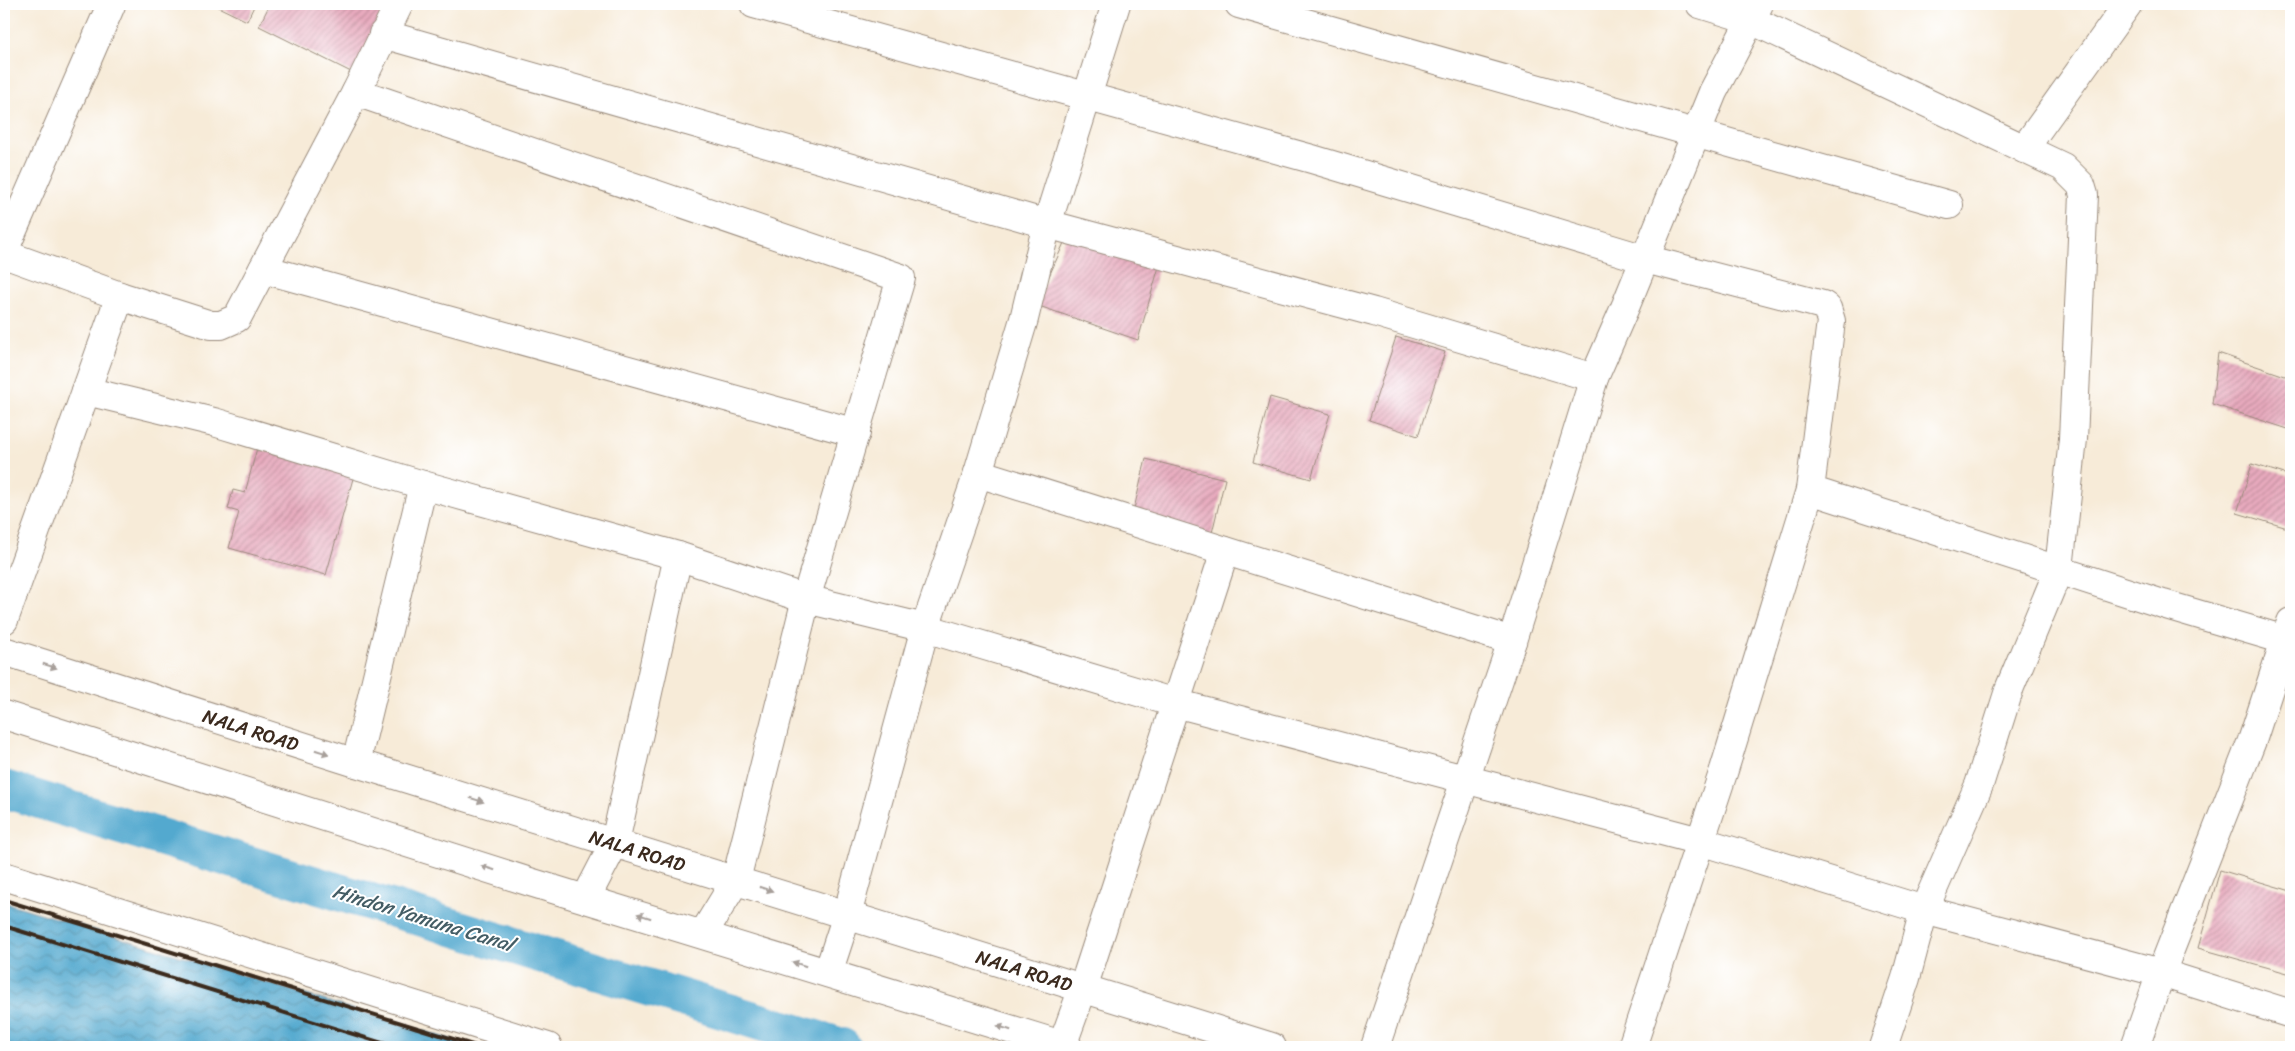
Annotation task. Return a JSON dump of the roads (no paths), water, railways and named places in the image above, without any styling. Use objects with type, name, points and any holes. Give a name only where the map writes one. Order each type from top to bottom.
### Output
[{"type":"street","points":[[111,5],[4,253],[120,296],[210,325],[222,325],[238,318],[356,92],[399,4]]},
{"type":"street","points":[[754,4],[1312,159],[1645,259],[1823,304],[1827,308],[1831,321],[1810,490],[1742,713],[1632,1047]]},
{"type":"street","points":[[828,973],[848,914],[924,628],[978,473],[1024,319],[1047,224],[1116,4]]},
{"type":"street","points":[[1239,4],[1949,206]]},
{"type":"street","points":[[1700,4],[1754,11],[2024,149],[2063,167],[2081,184],[2084,195],[2073,439],[2059,569],[2010,687],[1980,785],[1924,910],[1906,978],[1883,1047]]},
{"type":"street","points":[[2024,149],[2128,4]]},
{"type":"street","points":[[1375,1047],[1467,779],[1594,378],[1713,92],[1754,11]]},
{"type":"street","points":[[383,34],[1047,224],[1374,312],[1594,378]]},
{"type":"street","points":[[356,92],[901,278],[806,599],[736,880],[703,934]]},
{"type":"street","points":[[263,269],[856,433]]},
{"type":"street","points":[[4,620],[120,296]]},
{"type":"street","points":[[86,391],[214,422],[422,485],[678,556],[806,599],[924,628],[1175,703],[1700,841],[1924,910],[2161,973],[2291,1014]]},
{"type":"street","points":[[978,473],[1512,641]]},
{"type":"street","points":[[356,763],[422,485]]},
{"type":"street","points":[[1810,490],[2163,604],[2288,631],[2253,738],[2161,973],[2135,1047]]},
{"type":"street","points":[[4,715],[1065,1046],[1225,551]]},
{"type":"street","points":[[586,898],[615,842],[678,556]]},
{"type":"street","name":"NALA ROAD","points":[[4,652],[1272,1047]]},
{"type":"street","points":[[4,876],[548,1047]]},
{"type":"water","points":[[4,902],[476,1047],[4,1047]]},
{"type":"waterway","name":"Hindon Yamuna Canal","points":[[4,789],[842,1047]]},
{"type":"railway","points":[[4,900],[479,1047]]},
{"type":"railway","points":[[4,926],[395,1047]]}]
